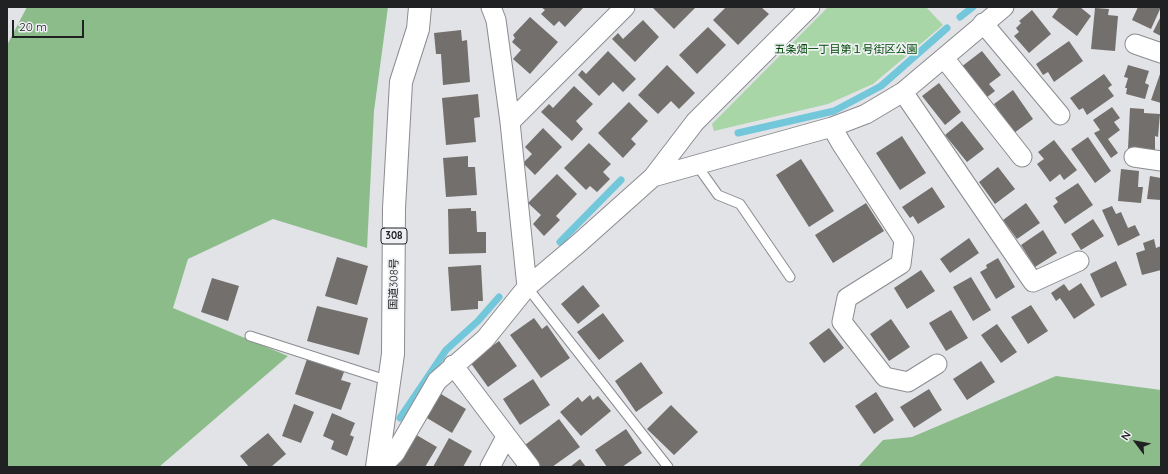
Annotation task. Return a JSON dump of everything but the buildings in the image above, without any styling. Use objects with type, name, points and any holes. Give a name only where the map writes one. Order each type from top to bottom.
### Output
[{"type":"highway","name":"国道308号","points":[[377,467],[393,354],[394,208],[402,82],[418,29],[420,7]]},
{"type":"street","points":[[491,7],[496,20],[510,122],[527,287]]},
{"type":"street","points":[[510,122],[625,7]]},
{"type":"street","points":[[381,467],[395,453],[437,381],[485,338],[527,287],[653,177],[695,122],[810,7]]},
{"type":"street","points":[[653,177],[832,127],[866,114],[903,92],[983,23],[1004,7]]},
{"type":"street","points":[[983,23],[1060,115]]},
{"type":"street","points":[[1135,44],[1161,53]]},
{"type":"street","points":[[944,58],[1022,157]]},
{"type":"street","points":[[903,92],[1033,282],[1079,261]]},
{"type":"street","points":[[832,127],[841,144],[904,240],[901,264],[847,298],[842,322],[886,377],[908,382],[937,364]]},
{"type":"street","points":[[1134,157],[1161,160]]},
{"type":"street","points":[[453,366],[530,467]]},
{"type":"street","points":[[490,467],[506,437]]},
{"type":"lane","points":[[696,164],[718,195],[740,204],[790,277]]},
{"type":"lane","points":[[527,287],[668,467]]},
{"type":"lane","points":[[250,336],[389,381]]},
{"type":"green space","points":[[27,7],[388,7],[374,111],[367,248],[273,219],[188,259],[173,308],[288,356],[159,467],[7,467],[7,45]]},
{"type":"green space","name":"五条畑一丁目第１号街区公園","points":[[828,7],[926,7],[943,25],[873,84],[828,104],[714,131],[712,124]]},
{"type":"green space","points":[[1056,376],[1161,390],[1161,467],[858,467],[883,440],[912,437]]},
{"type":"waterway","points":[[960,17],[973,7]]},
{"type":"waterway","points":[[738,133],[834,111],[881,86],[947,28]]},
{"type":"waterway","points":[[560,242],[621,180]]},
{"type":"waterway","points":[[400,418],[446,350],[478,321],[499,297]]}]
